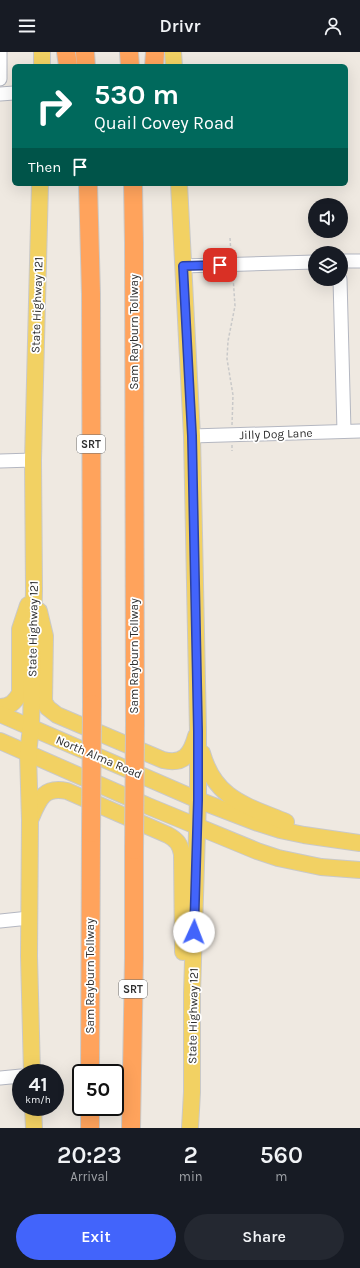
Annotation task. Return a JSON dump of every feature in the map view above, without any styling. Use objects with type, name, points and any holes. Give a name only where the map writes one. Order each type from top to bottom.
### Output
[{"type":"highway","points":[[66,52],[68,64]]},
{"type":"highway","points":[[85,52],[86,64]]},
{"type":"highway","points":[[129,52],[130,64]]},
{"type":"highway","points":[[154,64],[155,52]]},
{"type":"highway","points":[[77,186],[91,294]]},
{"type":"highway","name":"Sam Rayburn Tollway","points":[[88,186],[91,294],[92,704],[90,1064]]},
{"type":"highway","name":"Sam Rayburn Tollway","points":[[131,1128],[134,958],[134,242],[132,186]]},
{"type":"highway","points":[[134,242],[144,186]]},
{"type":"highway","points":[[90,1116],[90,1128]]},
{"type":"main road","points":[[42,52],[42,64]]},
{"type":"main road","points":[[174,52],[174,64]]},
{"type":"main road","name":"State Highway 121","points":[[32,1064],[28,754],[31,727],[34,588],[33,460],[40,186]]},
{"type":"main road","name":"State Highway 121","points":[[179,186],[192,436],[198,731],[198,800],[196,826],[192,992],[192,1092],[190,1128]]},
{"type":"main road","points":[[34,588],[45,636],[44,702],[52,712],[168,762],[179,760],[188,754],[192,749],[198,731]]},
{"type":"main road","points":[[0,707],[9,706],[16,701],[20,693],[20,629],[34,588]]},
{"type":"main road","name":"North Alma Road","points":[[0,714],[198,800],[258,823],[278,829],[323,837]]},
{"type":"main road","points":[[198,731],[201,750],[206,766],[214,780],[226,794],[262,812],[323,837],[360,843]]},
{"type":"main road","name":"North Alma Road","points":[[0,742],[148,806],[258,851],[278,858],[321,867],[360,870]]},
{"type":"main road","points":[[30,820],[38,801],[46,793],[58,789],[67,791],[176,840],[181,846],[182,854],[183,952],[192,992]]},
{"type":"main road","points":[[33,1116],[34,1128]]},
{"type":"lane","points":[[0,52],[0,79]]},
{"type":"lane","points":[[0,94],[12,93]]},
{"type":"lane","points":[[348,261],[360,261]]},
{"type":"lane","points":[[183,266],[308,262]]},
{"type":"lane","points":[[340,286],[344,431]]},
{"type":"lane","name":"Jilly Dog Lane","points":[[192,436],[360,431]]},
{"type":"lane","points":[[0,460],[33,460]]},
{"type":"lane","points":[[0,921],[29,918]]},
{"type":"lane","points":[[0,1078],[12,1077]]},
{"type":"path","points":[[230,238],[232,258]]},
{"type":"path","points":[[232,428],[233,395],[227,359],[228,341],[235,306],[233,276]]},
{"type":"route","points":[[194,932],[196,826],[198,800],[198,731],[192,436],[183,266],[220,265]]}]
